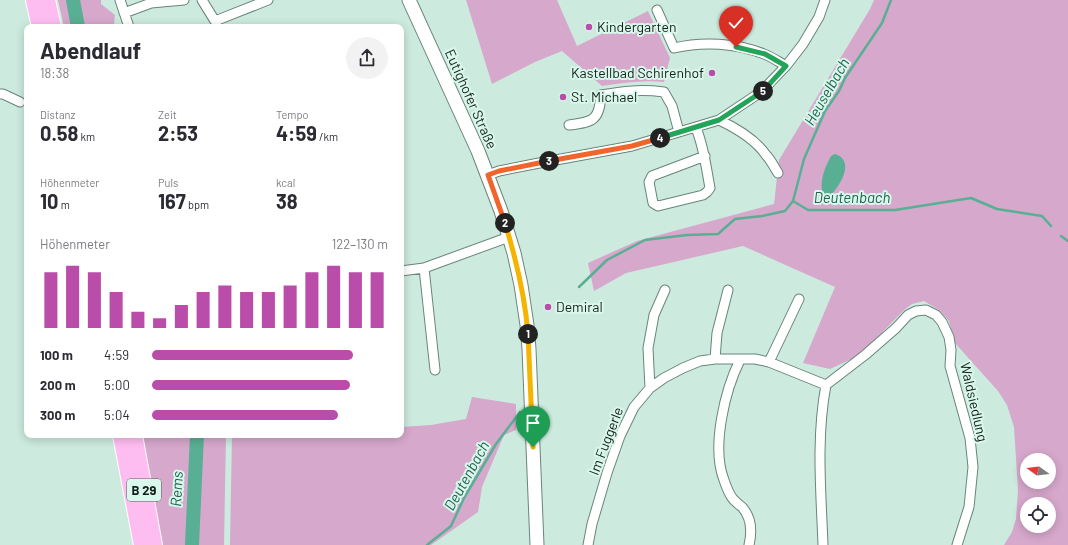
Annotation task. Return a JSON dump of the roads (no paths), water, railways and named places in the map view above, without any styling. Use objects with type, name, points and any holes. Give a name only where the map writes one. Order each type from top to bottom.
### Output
[{"type":"highway","points":[[34,0],[39,24]]},
{"type":"highway","points":[[47,0],[53,24]]},
{"type":"highway","name":"B 29","points":[[121,438],[142,545]]},
{"type":"highway","name":"B 29","points":[[135,438],[154,545]]},
{"type":"street","points":[[120,0],[128,24]]},
{"type":"street","points":[[124,13],[151,3],[184,0]]},
{"type":"street","points":[[202,0],[215,21],[268,0]]},
{"type":"street","name":"Eutighofer Straße","points":[[409,0],[488,175],[509,237],[521,285],[529,341],[537,545]]},
{"type":"street","points":[[488,175],[527,165],[632,146],[719,120],[761,92],[786,66],[803,44],[819,17],[825,0]]},
{"type":"street","points":[[657,10],[674,48],[687,45],[708,44],[736,47],[765,54],[786,66]]},
{"type":"street","points":[[569,125],[586,123],[593,120],[598,115],[601,95],[633,90],[649,90],[664,92],[672,106],[679,132]]},
{"type":"street","points":[[0,94],[20,102]]},
{"type":"street","points":[[719,120],[732,126],[757,145],[778,173]]},
{"type":"street","points":[[696,128],[705,156],[710,188],[703,195],[658,206],[653,203],[649,182],[652,176],[705,156]]},
{"type":"street","points":[[404,271],[424,268],[509,237]]},
{"type":"street","points":[[424,268],[435,370]]},
{"type":"street","points":[[650,388],[648,348],[654,315],[665,290]]},
{"type":"street","points":[[715,359],[717,333],[728,290]]},
{"type":"street","points":[[768,362],[799,299]]},
{"type":"street","name":"Waldsiedlung","points":[[826,384],[865,355],[896,328],[908,315],[916,311],[926,310],[936,315],[942,322],[949,337],[951,350],[950,366],[970,438],[973,467],[969,507],[956,545]]},
{"type":"street","name":"Im Fuggerle","points":[[588,545],[592,524],[620,436],[634,407],[650,388],[664,378],[700,361],[715,359],[755,359],[768,362],[826,384]]},
{"type":"street","points":[[740,360],[726,397],[720,431],[720,453],[723,479],[732,498],[743,508],[749,517],[752,532],[749,545]]},
{"type":"street","points":[[823,545],[819,449],[822,405],[826,384]]},
{"type":"waterway","name":"Rems","points":[[73,0],[77,24]]},
{"type":"waterway","name":"Heuselbach","points":[[793,201],[804,159],[825,111],[882,23],[891,0]]},
{"type":"waterway","name":"Deutenbach","points":[[579,287],[607,260],[645,240],[687,235],[718,234],[735,219],[762,216],[785,211],[793,201],[808,210],[895,210],[971,198],[997,209],[1042,216],[1051,226]]},
{"type":"waterway","name":"Deutenbach","points":[[1061,236],[1068,241]]},
{"type":"waterway","name":"Deutenbach","points":[[427,545],[451,526],[464,498],[496,444],[520,412]]},
{"type":"waterway","name":"Rems","points":[[192,545],[197,438]]},
{"type":"place","name":"Kindergarten","points":[[589,27]]},
{"type":"place","name":"Kastellbad Schirenhof","points":[[712,73]]},
{"type":"place","name":"St. Michael","points":[[563,97]]},
{"type":"place","name":"Demiral","points":[[548,307]]}]
